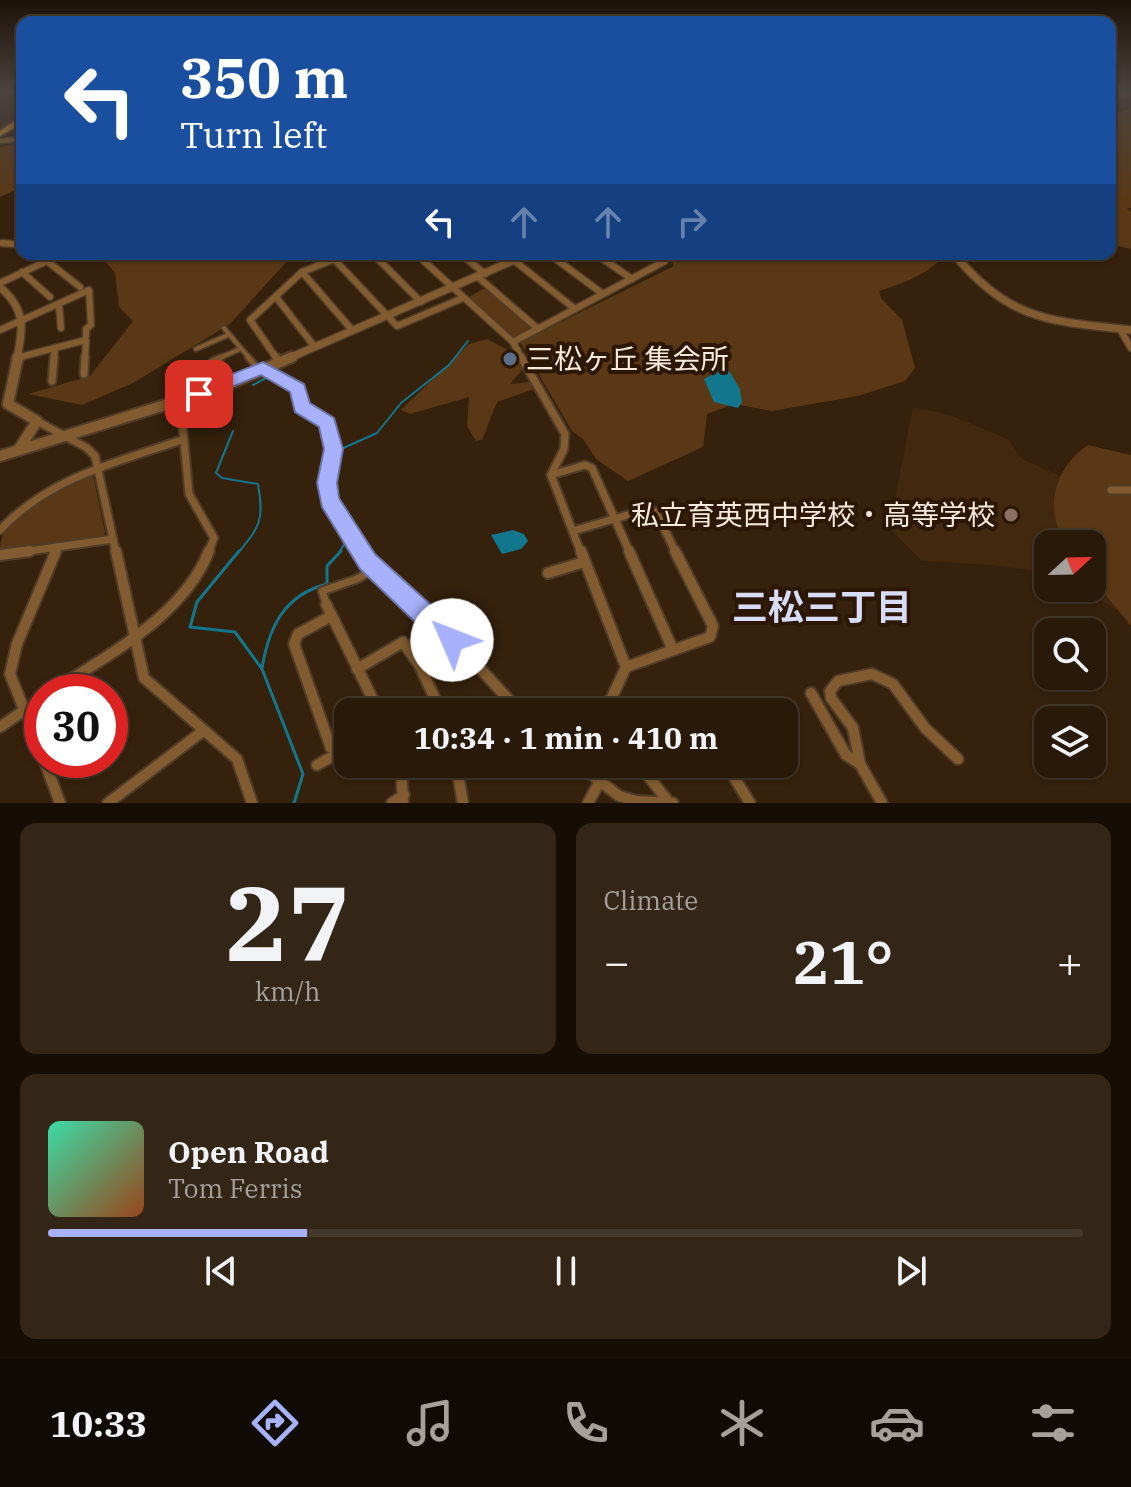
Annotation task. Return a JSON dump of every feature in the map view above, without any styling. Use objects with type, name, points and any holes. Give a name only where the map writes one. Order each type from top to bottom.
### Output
[{"type":"street","points":[[279,361],[250,320],[302,272],[332,260]]},
{"type":"street","points":[[335,260],[397,326],[463,298]]},
{"type":"street","points":[[379,260],[421,302]]},
{"type":"street","points":[[422,260],[513,342],[565,434],[564,449],[551,475],[626,667]]},
{"type":"street","points":[[467,260],[538,329]]},
{"type":"street","points":[[0,456],[220,388],[514,260],[575,309]]},
{"type":"street","points":[[557,260],[603,294]]},
{"type":"street","points":[[605,260],[632,279]]},
{"type":"street","points":[[513,342],[663,260]]},
{"type":"street","points":[[959,260],[991,296],[1009,307],[1041,318],[1131,330]]},
{"type":"street","points":[[80,287],[47,261],[0,285],[14,300],[21,317],[8,404],[87,448],[95,456],[144,678],[237,759],[252,803]]},
{"type":"street","points":[[18,264],[50,297]]},
{"type":"street","points":[[302,272],[352,330]]},
{"type":"street","points":[[0,330],[21,317],[59,305],[89,290],[91,325],[86,329],[86,336]]},
{"type":"street","points":[[276,297],[314,346]]},
{"type":"street","points":[[59,305],[61,328]]},
{"type":"street","points":[[224,328],[261,369],[298,389],[301,407],[327,423],[334,449],[327,483],[329,500],[375,568],[452,640],[507,698]]},
{"type":"street","points":[[1120,329],[1131,348]]},
{"type":"street","points":[[196,349],[228,335]]},
{"type":"street","points":[[16,358],[86,340],[84,374]]},
{"type":"street","points":[[52,381],[55,348]]},
{"type":"street","points":[[212,361],[240,349]]},
{"type":"street","points":[[77,674],[135,634],[182,596],[209,558],[214,538],[189,494],[177,368]]},
{"type":"street","points":[[19,449],[37,421]]},
{"type":"street","points":[[0,530],[24,505],[97,469],[182,440]]},
{"type":"street","points":[[551,475],[585,465],[592,468],[673,650]]},
{"type":"street","points":[[1111,490],[1131,490]]},
{"type":"street","points":[[573,531],[648,509],[656,512],[713,626],[710,637],[626,667],[610,698]]},
{"type":"street","points":[[0,555],[113,539]]},
{"type":"street","points":[[24,708],[10,674],[17,644],[58,547]]},
{"type":"street","points":[[548,573],[584,562]]},
{"type":"street","points":[[372,698],[322,591],[357,579],[375,568]]},
{"type":"street","points":[[331,616],[298,634],[294,644],[331,748],[334,748]]},
{"type":"street","points":[[420,666],[452,640]]},
{"type":"street","points":[[357,669],[403,642],[420,666],[435,698]]},
{"type":"street","points":[[882,803],[860,764],[853,728],[831,698],[830,691],[838,681],[872,674],[893,684],[925,728],[958,759]]},
{"type":"street","points":[[811,693],[846,755],[860,764]]},
{"type":"street","points":[[0,727],[24,711]]},
{"type":"street","points":[[108,803],[203,731]]},
{"type":"street","points":[[317,765],[334,755]]},
{"type":"street","points":[[51,778],[60,803]]},
{"type":"street","points":[[392,803],[404,799],[402,778]]},
{"type":"street","points":[[459,778],[463,803]]},
{"type":"street","points":[[593,778],[611,798],[670,802]]},
{"type":"street","points":[[650,778],[670,802]]},
{"type":"street","points":[[735,778],[750,803]]},
{"type":"street","points":[[588,803],[599,783]]},
{"type":"shaded area","points":[[1116,129],[1131,129],[1131,208],[1127,208],[1131,212],[1131,249],[1116,245]]},
{"type":"shaded area","points":[[16,144],[16,190],[0,197],[0,147]]},
{"type":"shaded area","points":[[104,260],[288,260],[230,324],[133,383],[82,405],[28,394],[90,376],[133,321],[119,307],[115,273]]},
{"type":"shaded area","points":[[671,260],[940,260],[923,273],[879,291],[881,298],[902,320],[915,368],[905,381],[858,396],[772,411],[734,404],[707,414],[703,447],[628,481],[596,459],[583,439],[572,431],[520,342],[674,266]]},
{"type":"shaded area","points":[[487,287],[532,329],[511,339],[465,299]]},
{"type":"shaded area","points":[[487,339],[516,354],[523,369],[510,384],[530,382],[534,389],[497,402],[482,440],[476,441],[467,426],[469,397],[410,414],[401,410],[469,344]]},
{"type":"shaded area","name":"私立育英西中学校・高等学校","points":[[913,407],[950,415],[1008,439],[1022,459],[1081,485],[1098,530],[1034,530],[1034,571],[922,561],[889,528]]},
{"type":"shaded area","points":[[1088,445],[1131,455],[1131,626],[1106,595],[1106,530],[1059,530],[1054,504],[1056,490],[1067,465]]},
{"type":"shaded area","points":[[93,475],[105,533],[102,536],[0,551],[9,524],[20,512],[47,495]]},
{"type":"shaded area","name":"私立育英西中学校・高等学校","points":[[1106,552],[1131,618],[1104,602]]},
{"type":"water","points":[[727,367],[740,389],[742,402],[738,408],[714,402],[704,379]]},
{"type":"water","points":[[513,530],[524,534],[528,541],[521,549],[502,554],[491,535]]},
{"type":"waterway","points":[[333,471],[339,450],[377,433],[401,403],[449,365],[468,341]]},
{"type":"waterway","points":[[253,385],[268,377]]},
{"type":"waterway","points":[[233,431],[216,473],[222,478],[258,484],[261,506],[259,522],[238,553]]},
{"type":"waterway","points":[[331,492],[352,531]]},
{"type":"waterway","points":[[339,553],[349,536]]},
{"type":"waterway","points":[[239,551],[197,602],[190,627],[235,632],[262,669],[303,774],[294,803]]},
{"type":"waterway","points":[[262,668],[269,639],[281,615],[300,596],[327,584],[327,566],[341,551]]},
{"type":"place","name":"三松ヶ丘 集会所","points":[[510,359]]},
{"type":"place","name":"私立育英西中学校・高等学校","points":[[1011,515]]},
{"type":"district","name":"三松三丁目","points":[[822,607]]},
{"type":"route","points":[[199,394],[263,368],[298,389],[301,407],[327,423],[334,449],[327,483],[329,500],[368,562],[452,640]]}]
